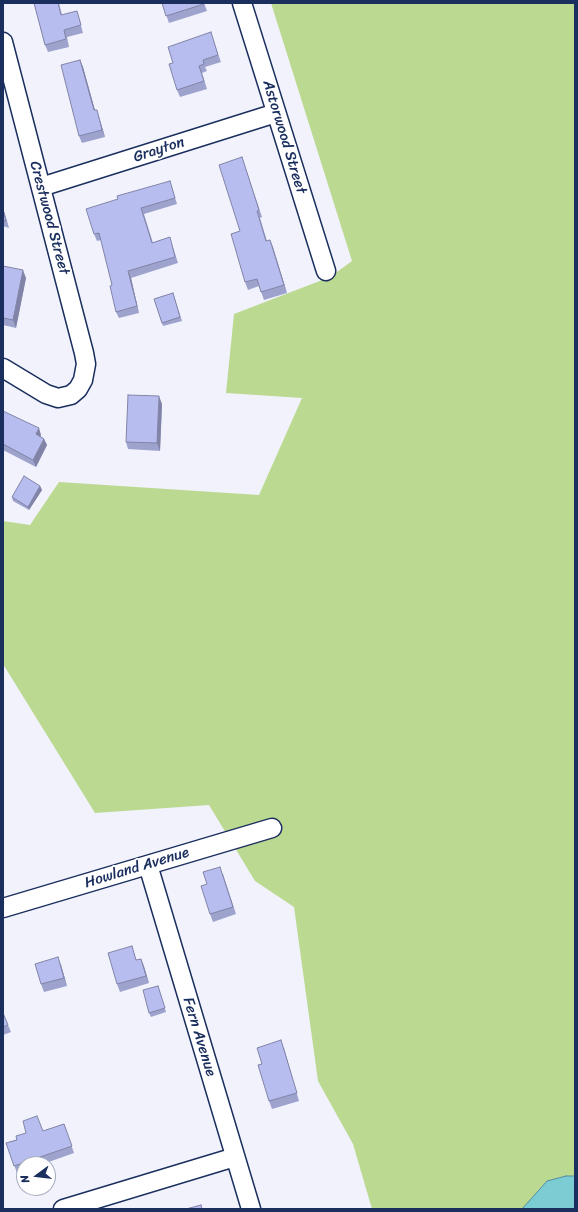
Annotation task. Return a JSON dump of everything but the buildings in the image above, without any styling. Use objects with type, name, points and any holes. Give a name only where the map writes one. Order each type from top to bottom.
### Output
[{"type":"street","name":"Astorwood Street","points":[[242,3],[326,271]]},
{"type":"street","name":"Crestwood Street","points":[[3,42],[86,364],[83,380],[74,393],[62,398],[52,397],[3,368]]},
{"type":"street","name":"Grayton","points":[[41,187],[276,113]]},
{"type":"street","name":"Howland Avenue","points":[[3,908],[272,828]]},
{"type":"street","name":"Fern Avenue","points":[[148,865],[251,1209]]},
{"type":"street","points":[[63,1209],[235,1157]]},
{"type":"green space","points":[[271,3],[575,3],[575,1209],[372,1209],[353,1144],[318,1081],[294,907],[255,881],[209,805],[95,813],[3,664],[3,521],[30,525],[59,482],[259,495],[302,398],[226,393],[234,314],[330,277],[352,261]]},
{"type":"water","points":[[566,1176],[575,1176],[575,1209],[522,1209],[547,1181]]}]
